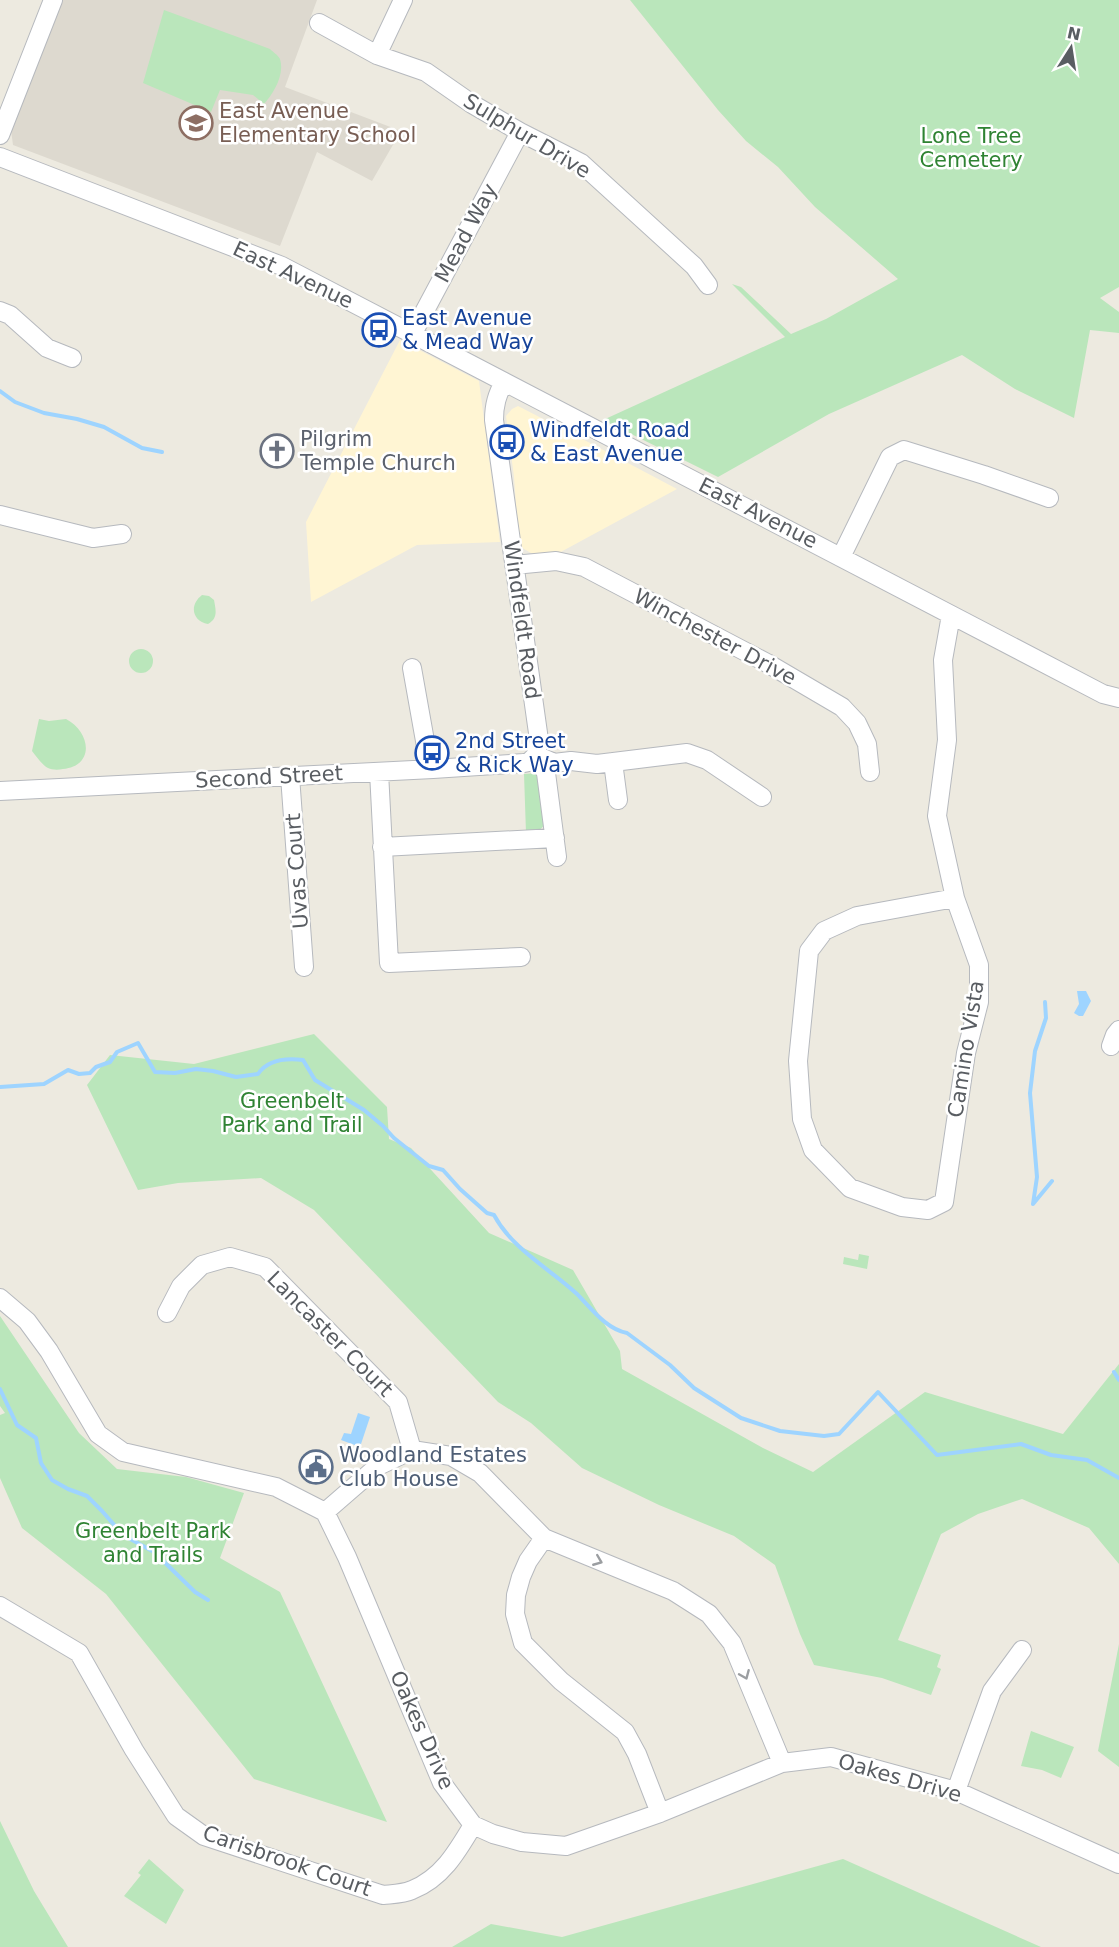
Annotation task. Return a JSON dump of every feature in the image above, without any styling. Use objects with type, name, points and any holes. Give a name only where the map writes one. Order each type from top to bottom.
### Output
[{"type":"street","points":[[0,135],[53,0]]},
{"type":"street","points":[[376,55],[403,0]]},
{"type":"street","name":"Sulphur Drive","points":[[319,23],[376,55],[426,72],[472,104],[581,163],[694,266],[708,285]]},
{"type":"street","name":"Mead Way","points":[[413,333],[520,132]]},
{"type":"street","name":"East Avenue","points":[[0,158],[282,266],[1103,694],[1119,698]]},
{"type":"street","points":[[0,310],[10,315],[47,348],[72,358]]},
{"type":"street","name":"Windfeldt Road","points":[[504,382],[496,397],[494,420],[539,740],[536,755],[546,772],[557,857]]},
{"type":"street","points":[[841,556],[890,457],[904,450],[1049,498]]},
{"type":"street","points":[[0,515],[93,538],[122,534]]},
{"type":"street","name":"Winchester Drive","points":[[514,565],[556,561],[584,567],[766,663],[842,707],[857,723],[867,744],[870,771]]},
{"type":"street","name":"Camino Vista","points":[[951,615],[943,660],[947,740],[937,816],[955,898],[979,965],[979,1002],[966,1053],[944,1202],[928,1210],[902,1207],[850,1188],[813,1150],[802,1119],[798,1061],[809,951],[824,931],[857,916],[955,898]]},
{"type":"street","points":[[412,668],[430,769]]},
{"type":"street","points":[[536,755],[554,763],[571,761],[597,764],[687,753],[707,760],[762,796]]},
{"type":"street","name":"Second Street","points":[[0,791],[524,763],[529,762],[536,755]]},
{"type":"street","points":[[613,762],[618,800]]},
{"type":"street","points":[[379,772],[388,963],[521,957]]},
{"type":"street","name":"Uvas Court","points":[[290,776],[304,967]]},
{"type":"street","points":[[382,847],[555,838]]},
{"type":"street","name":"Lancaster Court","points":[[167,1313],[181,1286],[202,1265],[230,1257],[265,1267],[398,1402],[412,1450]]},
{"type":"street","points":[[0,1298],[27,1321],[49,1351],[98,1434],[123,1452],[276,1487],[325,1512],[378,1466],[412,1450],[451,1456],[480,1473],[544,1538],[673,1591],[709,1614],[732,1643],[782,1763]]},
{"type":"street","name":"Oakes Drive","points":[[325,1512],[347,1557],[442,1783],[473,1825],[493,1834],[522,1842],[566,1846],[660,1813],[782,1763],[831,1757],[956,1791],[1119,1864]]},
{"type":"street","points":[[544,1538],[528,1561],[516,1595],[515,1614],[523,1643],[561,1681],[625,1732],[637,1755],[660,1813]]},
{"type":"street","name":"Carisbrook Court","points":[[0,1606],[79,1653],[134,1750],[176,1816],[204,1836],[383,1895],[410,1891],[433,1878],[453,1859],[473,1825]]},
{"type":"street","points":[[956,1791],[992,1691],[1022,1650]]},
{"type":"shaded area","name":"East Avenue Elementary School","points":[[58,0],[317,0],[285,87],[401,131],[372,181],[317,152],[280,246],[13,145],[11,130]]},
{"type":"shaded area","points":[[400,340],[479,381],[500,542],[417,545],[311,602],[306,522]]},
{"type":"shaded area","points":[[518,406],[677,489],[557,554],[531,553],[519,546],[514,477],[506,416]]},
{"type":"green space","name":"Lone Tree Cemetery","points":[[630,0],[1119,0],[1119,287],[1100,298],[1119,312],[1119,333],[1090,330],[1074,418],[1015,389],[962,355],[829,414],[718,477],[603,420],[785,337],[732,284],[741,287],[791,334],[826,319],[898,279],[815,207],[778,167],[746,141],[718,110]]},
{"type":"green space","points":[[164,10],[270,49],[277,55],[281,65],[280,78],[264,104],[253,95],[220,90],[211,112],[143,83]]},
{"type":"green space","points":[[202,595],[214,600],[215,617],[208,624],[198,620],[194,612],[195,603]]},
{"type":"green space","points":[[141,649],[150,652],[153,661],[150,670],[141,673],[132,670],[129,661],[132,652]]},
{"type":"green space","points":[[39,719],[49,721],[66,719],[81,732],[86,748],[85,755],[80,762],[73,767],[57,770],[41,763],[32,751]]},
{"type":"green space","points":[[537,773],[545,823],[535,832],[526,833],[524,774]]},
{"type":"green space","name":"Greenbelt Park and Trail","points":[[314,1034],[387,1107],[389,1139],[411,1148],[489,1233],[573,1270],[620,1351],[622,1369],[763,1448],[813,1472],[925,1392],[1063,1434],[1119,1364],[1119,1564],[1089,1528],[1022,1499],[978,1514],[941,1534],[898,1640],[941,1655],[937,1667],[941,1669],[931,1695],[882,1678],[814,1665],[775,1565],[734,1536],[659,1505],[582,1468],[531,1423],[498,1402],[314,1210],[261,1178],[178,1183],[138,1190],[87,1085],[110,1055],[194,1064]]},
{"type":"green space","points":[[859,1254],[869,1256],[867,1269],[843,1264],[844,1257],[858,1260]]},
{"type":"green space","name":"Greenbelt Park and Trails","points":[[0,1316],[79,1433],[117,1469],[186,1477],[244,1493],[220,1558],[280,1592],[387,1822],[254,1779],[106,1594],[22,1528],[0,1478],[0,1415],[5,1413],[0,1406]]},
{"type":"green space","points":[[1119,1644],[1119,1767],[1098,1751]]},
{"type":"green space","points":[[1031,1731],[1074,1747],[1061,1778],[1042,1770],[1021,1766]]},
{"type":"green space","points":[[0,1821],[34,1891],[68,1947],[0,1947]]},
{"type":"green space","points":[[149,1859],[184,1890],[166,1924],[124,1896],[141,1875],[138,1873]]},
{"type":"green space","points":[[843,1859],[1041,1947],[452,1947],[491,1924],[562,1937]]},
{"type":"water","points":[[1077,991],[1086,991],[1091,1001],[1083,1016],[1074,1013],[1079,1004]]},
{"type":"water","points":[[358,1413],[370,1417],[360,1447],[341,1440],[344,1433],[351,1434]]},
{"type":"waterway","points":[[0,391],[15,402],[44,413],[104,427],[142,448],[162,452]]},
{"type":"waterway","points":[[1045,1002],[1046,1018],[1035,1051],[1030,1093],[1037,1177],[1033,1204],[1052,1181]]},
{"type":"waterway","points":[[0,1087],[44,1084],[68,1070],[79,1074],[90,1073],[96,1067],[110,1062],[117,1052],[138,1043],[155,1072],[175,1073],[196,1069],[236,1077],[258,1074],[272,1062],[290,1059],[303,1060],[315,1080],[364,1110],[429,1166],[443,1170],[487,1213],[494,1215],[521,1248],[577,1294],[606,1323],[627,1333],[670,1365],[694,1388],[741,1418],[780,1431],[824,1436],[839,1434],[878,1392],[937,1455],[1021,1444],[1051,1455],[1087,1460],[1119,1478]]},
{"type":"waterway","points":[[1114,1372],[1119,1380]]},
{"type":"waterway","points":[[0,1389],[17,1425],[36,1438],[41,1463],[52,1480],[87,1496],[123,1535],[154,1552],[195,1592],[208,1600]]},
{"type":"place","name":"East Avenue Elementary School","points":[[196,123]]},
{"type":"place","name":"East Avenue & Mead Way","points":[[379,330]]},
{"type":"place","name":"Windfeldt Road & East Avenue","points":[[507,442]]},
{"type":"place","name":"Pilgrim Temple Church","points":[[277,451]]},
{"type":"place","name":"2nd Street & Rick Way","points":[[432,753]]},
{"type":"place","name":"Woodland Estates Club House","points":[[316,1467]]}]
